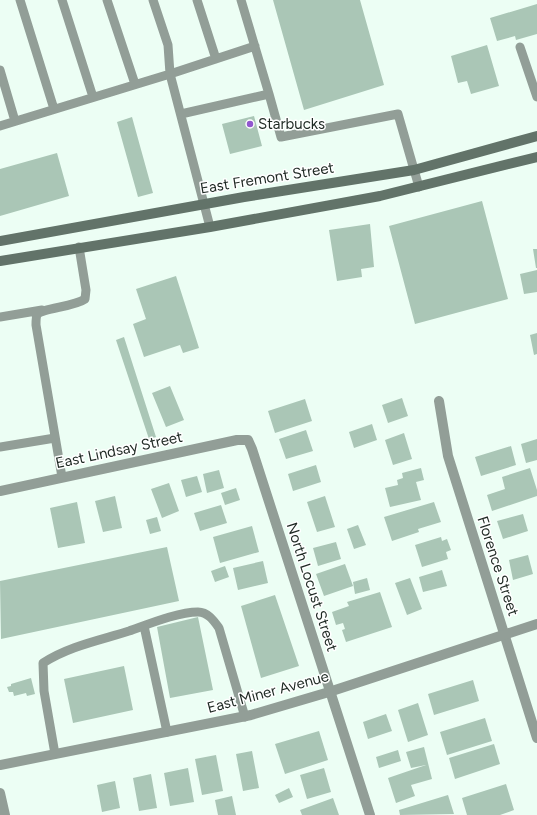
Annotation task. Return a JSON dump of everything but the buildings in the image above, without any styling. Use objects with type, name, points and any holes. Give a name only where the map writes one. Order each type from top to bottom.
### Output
[{"type":"main road","name":"East Fremont Street","points":[[0,241],[204,204],[414,170],[537,136]]},
{"type":"main road","points":[[0,260],[210,227],[380,196],[537,157]]},
{"type":"street","name":"Florence Street","points":[[439,401],[444,441],[448,456],[537,738]]},
{"type":"street","name":"East Lindsay Street","points":[[0,491],[245,439]]},
{"type":"street","name":"North Locust Street","points":[[245,439],[248,440],[252,449],[370,815]]},
{"type":"street","name":"East Miner Avenue","points":[[0,765],[245,717],[330,692],[537,624]]},
{"type":"street","points":[[0,793],[5,815]]},
{"type":"lane","points":[[20,0],[54,109]]},
{"type":"lane","points":[[62,0],[93,97]]},
{"type":"lane","points":[[107,0],[135,84]]},
{"type":"lane","points":[[153,0],[168,44],[170,74],[210,227]]},
{"type":"lane","points":[[198,0],[216,59]]},
{"type":"lane","points":[[241,0],[281,137],[398,114],[419,187]]},
{"type":"lane","points":[[0,126],[170,74],[255,46]]},
{"type":"lane","points":[[520,47],[533,70],[537,97]]},
{"type":"lane","points":[[0,70],[15,121]]},
{"type":"lane","points":[[181,114],[269,94]]},
{"type":"lane","points":[[0,317],[77,304],[84,300],[86,290],[79,247]]},
{"type":"lane","points":[[42,310],[37,315],[36,324],[62,478]]},
{"type":"lane","points":[[0,447],[55,438]]},
{"type":"lane","points":[[55,754],[44,691],[44,663],[53,657],[75,648],[169,618],[198,612],[212,619],[219,628],[245,717]]},
{"type":"lane","points":[[144,626],[166,732]]},
{"type":"place","name":"Starbucks","points":[[250,124]]}]
